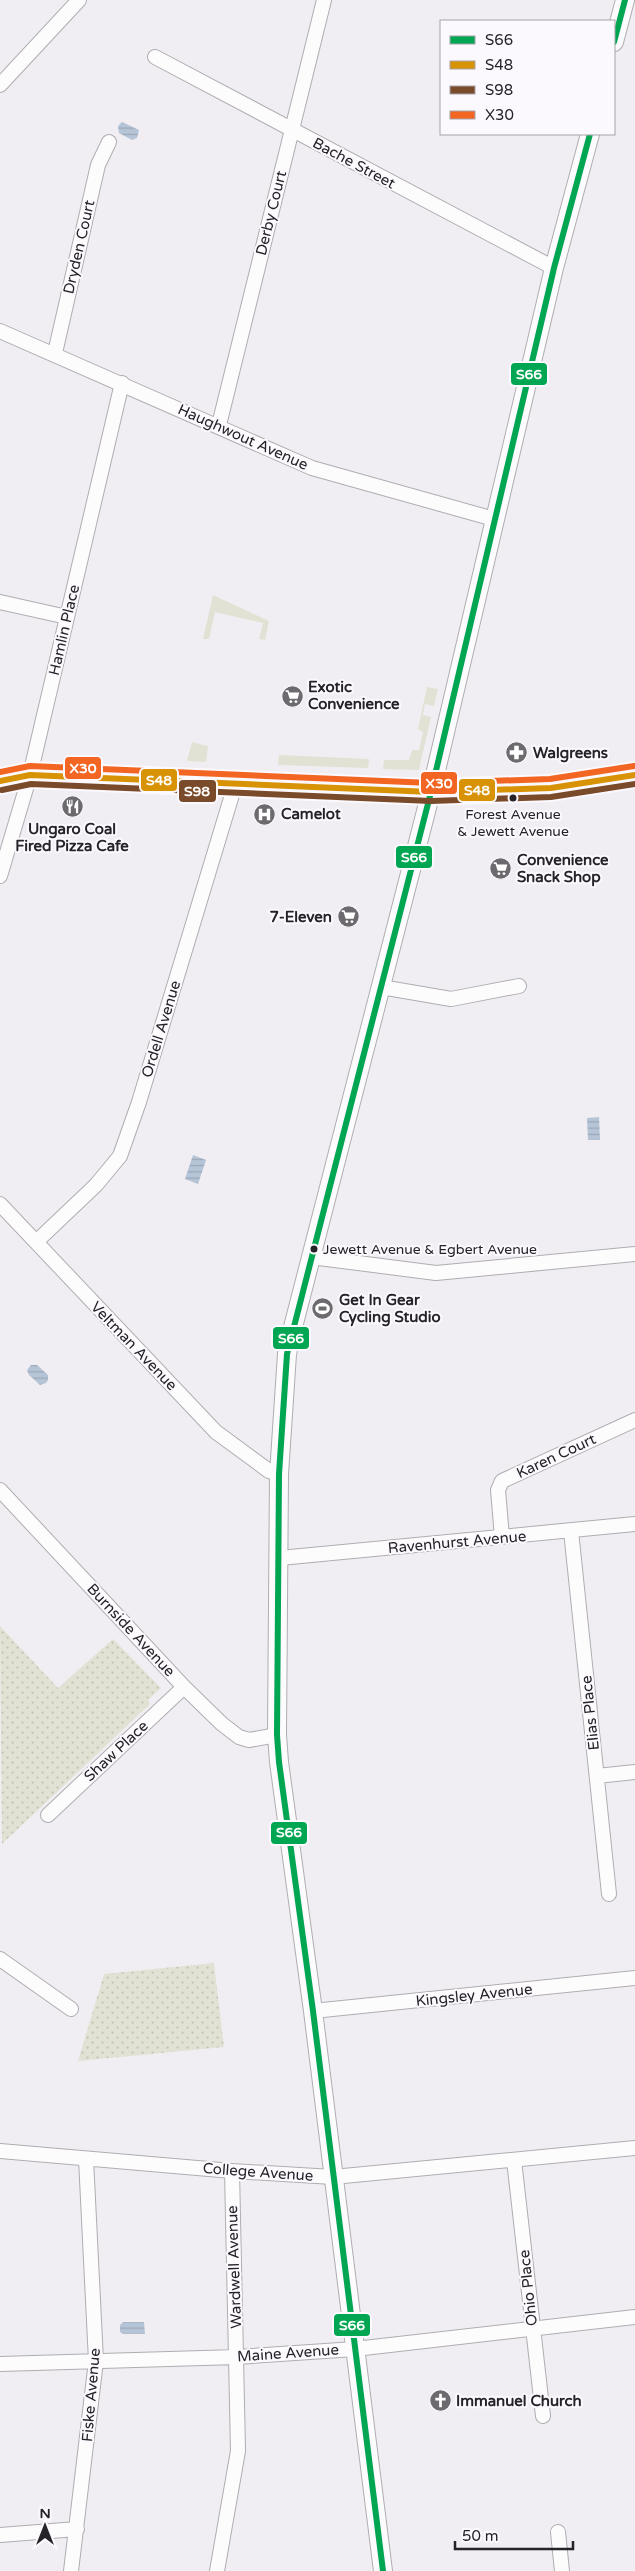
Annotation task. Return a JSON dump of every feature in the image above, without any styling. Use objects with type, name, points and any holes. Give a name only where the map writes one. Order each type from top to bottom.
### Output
[{"type":"main road","points":[[0,781],[30,775],[432,792],[551,788],[635,775]]},
{"type":"street","points":[[3,76],[79,0]]},
{"type":"street","name":"Derby Court","points":[[219,426],[324,0]]},
{"type":"street","points":[[615,38],[625,0]]},
{"type":"street","name":"Bache Street","points":[[155,57],[554,268]]},
{"type":"street","points":[[383,2571],[277,1735],[280,1558],[279,1474],[287,1354],[432,792],[494,519],[554,268],[590,135]]},
{"type":"street","name":"Dryden Court","points":[[55,354],[98,165],[109,142]]},
{"type":"street","name":"Haughwout Avenue","points":[[0,331],[312,468],[494,519]]},
{"type":"street","name":"Hamlin Place","points":[[0,876],[30,775],[122,383]]},
{"type":"street","points":[[0,602],[66,617]]},
{"type":"street","name":"Ordell Avenue","points":[[36,1242],[96,1185],[120,1156],[139,1102],[235,785]]},
{"type":"street","points":[[381,987],[451,999],[519,986]]},
{"type":"street","name":"Veltman Avenue","points":[[0,1204],[216,1432],[269,1471],[279,1474]]},
{"type":"street","points":[[311,1257],[436,1273],[635,1254]]},
{"type":"street","name":"Karen Court","points":[[502,1537],[498,1490],[502,1481],[635,1420]]},
{"type":"street","name":"Burnside Avenue","points":[[0,1490],[184,1687],[239,1737],[259,1739],[277,1735]]},
{"type":"street","name":"Ravenhurst Avenue","points":[[280,1558],[635,1524]]},
{"type":"street","name":"Elias Place","points":[[571,1531],[609,1894]]},
{"type":"street","name":"Shaw Place","points":[[48,1815],[184,1687]]},
{"type":"street","points":[[597,1776],[635,1772]]},
{"type":"street","points":[[0,1959],[71,2009]]},
{"type":"street","name":"Kingsley Avenue","points":[[313,2012],[635,1978]]},
{"type":"street","name":"College Avenue","points":[[0,2151],[232,2171],[333,2177],[635,2148]]},
{"type":"street","name":"Fiske Avenue","points":[[71,2571],[96,2360],[86,2159]]},
{"type":"street","name":"Ohio Place","points":[[514,2160],[543,2416]]},
{"type":"street","name":"Wardwell Avenue","points":[[218,2571],[238,2451],[232,2171]]},
{"type":"street","name":"Maine Avenue","points":[[0,2364],[237,2357],[355,2349],[635,2317]]},
{"type":"street","points":[[0,2535],[77,2529]]},
{"type":"street","points":[[558,2532],[562,2571]]},
{"type":"shaded area","points":[[213,595],[269,621],[265,640],[259,639],[263,623],[215,612],[209,639],[203,639]]},
{"type":"shaded area","points":[[427,687],[438,689],[434,706],[425,704],[423,715],[431,717],[419,770],[383,769],[384,760],[409,760],[412,750],[419,750],[423,732],[418,729]]},
{"type":"shaded area","points":[[192,742],[208,746],[206,762],[187,761]]},
{"type":"shaded area","points":[[279,755],[369,759],[368,768],[278,765]]},
{"type":"shaded area","points":[[0,1626],[58,1688],[113,1639],[161,1688],[148,1700],[150,1704],[2,1844]]},
{"type":"shaded area","points":[[214,1963],[224,2047],[78,2061],[104,1974]]},
{"type":"water","points":[[122,122],[139,130],[137,138],[132,140],[119,133],[118,126]]},
{"type":"water","points":[[599,1117],[600,1140],[588,1140],[587,1118]]},
{"type":"water","points":[[193,1155],[206,1160],[198,1184],[185,1179]]},
{"type":"water","points":[[31,1365],[37,1365],[48,1375],[46,1383],[40,1385],[29,1375],[27,1370]]},
{"type":"water","points":[[123,2322],[144,2322],[145,2334],[123,2334],[120,2332],[120,2325]]},
{"type":"transit line","name":"S66","points":[[615,38],[625,0]]},
{"type":"transit line","name":"S66","points":[[383,2571],[313,2011],[279,1762],[277,1735],[279,1474],[287,1354],[431,792],[554,268],[590,135]]},
{"type":"transit line","name":"X30","points":[[0,772],[30,766],[431,783],[550,779],[634,766]]},
{"type":"transit line","name":"S48","points":[[0,781],[30,775],[431,792],[551,788],[635,775]]},
{"type":"transit line","name":"S98","points":[[2,790],[31,784],[431,801],[551,797],[635,784]]},
{"type":"place","name":"Exotic Convenience","points":[[292,696]]},
{"type":"place","name":"Walgreens","points":[[517,753]]},
{"type":"place","name":"Forest Avenue & Jewett Avenue","points":[[513,798]]},
{"type":"place","name":"Ungaro Coal Fired Pizza Cafe","points":[[72,806]]},
{"type":"place","name":"Camelot","points":[[265,814]]},
{"type":"place","name":"Convenience Snack Shop","points":[[501,869]]},
{"type":"place","name":"7-Eleven","points":[[348,917]]},
{"type":"place","name":"Jewett Avenue & Egbert Avenue","points":[[314,1249]]},
{"type":"place","name":"Get In Gear Cycling Studio","points":[[323,1309]]},
{"type":"place","name":"Immanuel Church","points":[[440,2401]]}]
